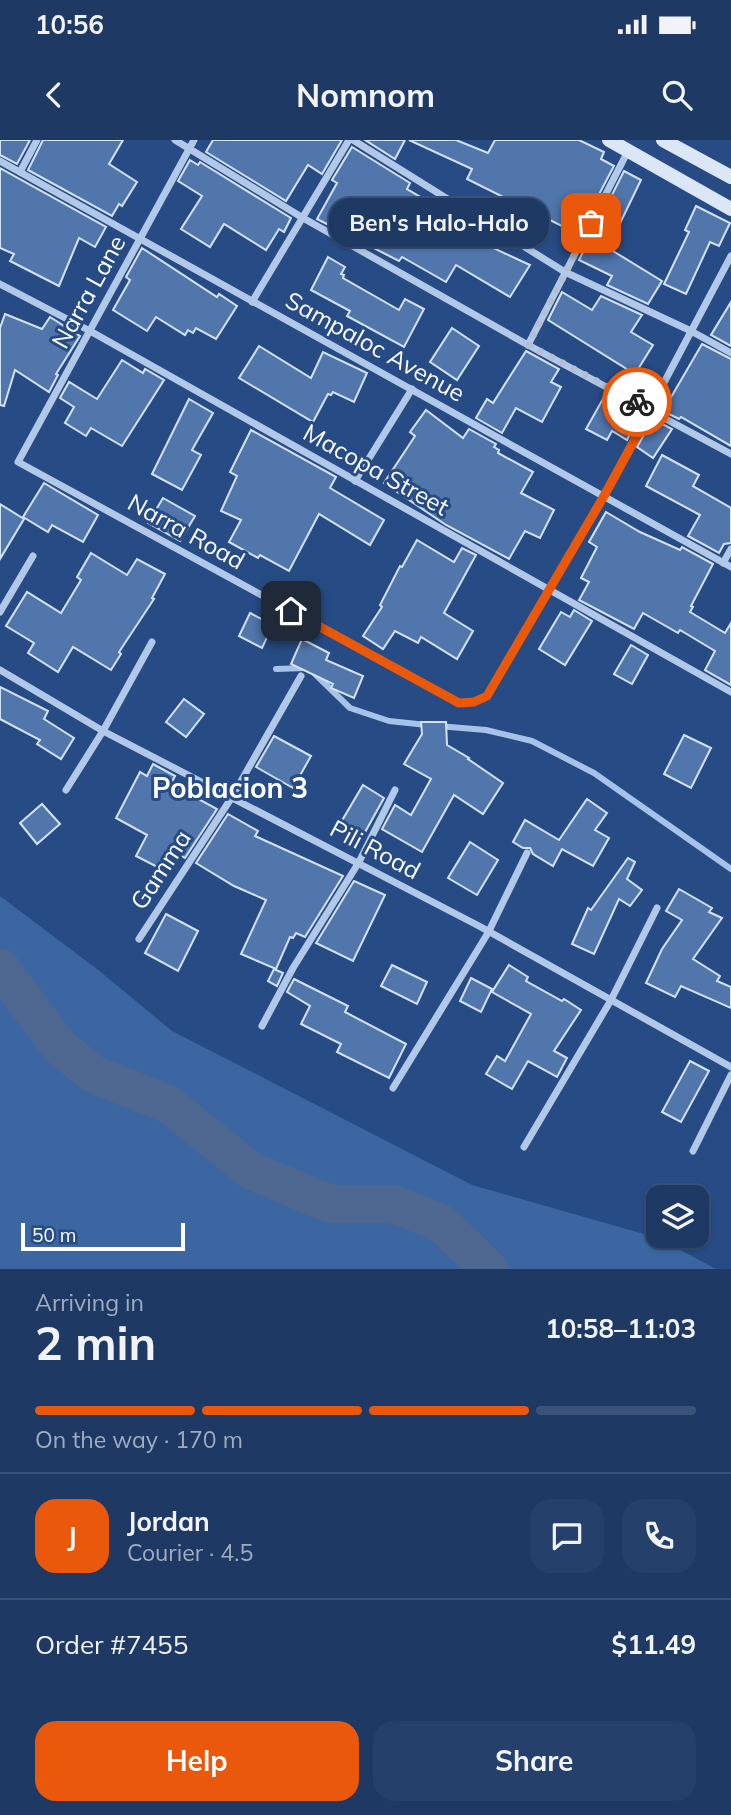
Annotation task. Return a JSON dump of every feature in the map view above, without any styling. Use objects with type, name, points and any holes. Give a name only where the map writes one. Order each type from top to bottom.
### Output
[{"type":"main road","points":[[609,140],[731,209]]},
{"type":"main road","points":[[663,140],[731,177]]},
{"type":"street","points":[[20,173],[37,140]]},
{"type":"street","points":[[175,140],[192,144],[303,218],[528,345],[731,454]]},
{"type":"street","points":[[252,302],[351,140],[565,272],[691,331],[731,353]]},
{"type":"street","name":"Narra Lane","points":[[18,462],[192,144]]},
{"type":"street","points":[[528,345],[628,150]]},
{"type":"street","name":"Sampaloc Avenue","points":[[0,161],[727,565]]},
{"type":"street","name":"Narra Road","points":[[18,462],[459,703],[474,702],[487,696],[604,496],[731,256]]},
{"type":"street","name":"Macopa Street","points":[[0,284],[90,331],[731,692]]},
{"type":"street","points":[[355,481],[412,389]]},
{"type":"street","points":[[727,565],[731,549]]},
{"type":"street","points":[[0,612],[33,556]]},
{"type":"street","points":[[66,790],[103,731],[152,642]]},
{"type":"street","name":"Pili Road","points":[[0,670],[103,731],[359,862],[731,1067]]},
{"type":"street","name":"Gamma","points":[[139,939],[232,797],[301,676]]},
{"type":"street","points":[[262,1026],[293,968],[359,862],[395,790]]},
{"type":"street","points":[[393,1087],[488,933],[527,853]]},
{"type":"street","points":[[524,1147],[611,1000],[657,908]]},
{"type":"street","points":[[693,1151],[731,1075]]},
{"type":"shaded area","points":[[0,896],[97,969],[172,1031],[472,1185],[646,1235],[646,1248],[677,1248],[716,1269],[0,1269]]},
{"type":"building","points":[[0,140],[30,140],[17,164],[0,155]]},
{"type":"building","points":[[43,140],[123,140],[109,164],[137,182],[122,206],[119,204],[112,216],[28,170]]},
{"type":"building","points":[[213,140],[342,140],[322,174],[308,165],[286,201],[206,152]]},
{"type":"building","points":[[365,140],[405,140],[395,159]]},
{"type":"building","points":[[409,140],[456,140],[488,153],[495,140],[579,140],[604,152],[601,159],[614,166],[578,234],[467,179],[472,169]]},
{"type":"building","points":[[352,147],[410,183],[407,189],[443,210],[446,205],[495,236],[489,246],[530,265],[510,297],[456,265],[446,282],[402,257],[399,261],[317,219],[337,183],[332,180]]},
{"type":"building","points":[[190,160],[198,165],[200,162],[291,218],[284,232],[279,229],[266,250],[224,224],[210,247],[181,229],[202,196],[178,181]]},
{"type":"building","points":[[0,168],[106,227],[95,247],[79,238],[59,286],[10,261],[14,254],[0,248]]},
{"type":"building","points":[[624,171],[641,180],[608,248],[662,281],[648,304],[607,285],[612,276],[579,260]]},
{"type":"building","points":[[696,206],[730,223],[719,246],[710,242],[686,294],[664,284],[689,232],[685,230]]},
{"type":"building","points":[[142,248],[217,297],[219,294],[237,306],[216,339],[196,328],[193,333],[188,330],[185,335],[156,317],[147,331],[113,310],[130,280],[126,277]]},
{"type":"building","points":[[328,257],[345,267],[341,274],[344,275],[343,278],[399,310],[405,299],[424,309],[404,347],[347,316],[350,311],[311,290]]},
{"type":"building","points":[[562,292],[592,310],[601,296],[642,315],[631,332],[653,345],[635,374],[548,320]]},
{"type":"building","points":[[731,302],[731,346],[711,335]]},
{"type":"building","points":[[5,314],[42,329],[50,317],[80,336],[56,374],[58,375],[49,392],[15,370],[4,406],[0,405],[0,328]]},
{"type":"building","points":[[452,328],[479,346],[457,380],[430,362]]},
{"type":"building","points":[[702,344],[731,359],[731,446],[681,417],[679,419],[663,411]]},
{"type":"building","points":[[259,346],[311,378],[323,352],[367,373],[354,402],[333,392],[328,394],[313,422],[239,378]]},
{"type":"building","points":[[526,351],[559,369],[551,382],[561,387],[542,422],[516,408],[502,433],[476,418],[487,399],[493,403]]},
{"type":"building","points":[[122,360],[143,373],[145,369],[164,380],[122,446],[91,428],[86,436],[65,423],[74,407],[60,398],[69,382],[97,399]]},
{"type":"building","points":[[604,397],[639,417],[627,440],[612,431],[607,440],[586,429]]},
{"type":"building","points":[[189,399],[213,413],[192,450],[201,455],[182,490],[152,474]]},
{"type":"building","points":[[426,410],[463,438],[469,429],[496,444],[494,447],[499,450],[498,453],[533,472],[521,493],[554,510],[540,538],[525,531],[509,559],[446,525],[384,483],[415,436],[410,432]]},
{"type":"building","points":[[653,419],[672,429],[653,458],[637,447]]},
{"type":"building","points":[[251,430],[336,477],[330,488],[384,520],[370,545],[319,514],[289,571],[229,542],[241,520],[221,511],[237,476],[230,472]]},
{"type":"building","points":[[662,455],[699,475],[693,486],[731,508],[731,543],[724,544],[719,553],[688,536],[700,515],[646,486]]},
{"type":"building","points":[[44,483],[98,515],[83,542],[52,525],[48,532],[23,517]]},
{"type":"building","points":[[163,498],[195,516],[180,541],[148,523]]},
{"type":"building","points":[[0,504],[24,519],[0,559]]},
{"type":"building","points":[[606,512],[640,532],[680,550],[682,547],[713,564],[690,612],[725,633],[731,623],[731,685],[705,670],[715,651],[680,630],[678,633],[643,613],[634,629],[579,600],[589,582],[581,578],[597,547],[589,542]]},
{"type":"building","points":[[417,540],[454,562],[462,548],[476,555],[444,613],[473,631],[457,659],[421,637],[418,643],[395,631],[383,649],[363,636],[382,607],[380,605],[400,566],[402,567]]},
{"type":"building","points":[[91,553],[127,575],[137,559],[165,574],[152,598],[154,599],[119,652],[121,654],[111,670],[73,647],[58,672],[28,653],[34,643],[6,626],[27,592],[61,613],[81,580],[77,577]]},
{"type":"building","points":[[574,610],[592,621],[565,665],[539,649],[561,612],[570,617]]},
{"type":"building","points":[[250,613],[273,625],[262,648],[239,636]]},
{"type":"building","points":[[302,639],[329,653],[326,660],[363,676],[354,698],[331,688],[333,684],[291,664]]},
{"type":"building","points":[[631,645],[648,655],[632,684],[614,674]]},
{"type":"building","points":[[0,687],[48,711],[44,719],[74,738],[61,759],[37,744],[40,740],[0,719]]},
{"type":"building","points":[[184,699],[204,714],[186,737],[166,722]]},
{"type":"building","points":[[421,722],[446,722],[447,745],[503,783],[483,814],[454,795],[422,852],[382,829],[395,805],[411,815],[431,779],[404,764],[422,734]]},
{"type":"building","points":[[684,735],[711,748],[691,788],[664,774]]},
{"type":"building","points":[[274,736],[311,756],[293,788],[256,767]]},
{"type":"building","points":[[153,764],[175,776],[171,784],[217,809],[185,858],[175,852],[165,871],[136,856],[147,835],[116,818],[140,772],[147,776]]},
{"type":"building","points":[[363,785],[384,798],[359,843],[337,829]]},
{"type":"building","points":[[587,799],[607,813],[595,830],[609,838],[593,866],[562,849],[553,866],[533,854],[530,848],[523,848],[513,842],[525,820],[559,840]]},
{"type":"building","points":[[42,804],[60,824],[37,844],[20,823]]},
{"type":"building","points":[[228,814],[258,831],[255,836],[343,876],[305,937],[296,933],[293,938],[290,937],[276,969],[241,954],[266,900],[234,886],[196,863]]},
{"type":"building","points":[[470,842],[498,860],[477,895],[448,878]]},
{"type":"building","points":[[628,858],[635,862],[627,879],[642,890],[630,906],[619,899],[594,954],[572,944],[588,908],[591,910]]},
{"type":"building","points":[[354,881],[385,895],[353,961],[316,943]]},
{"type":"building","points":[[679,889],[712,908],[709,912],[722,918],[693,959],[720,976],[717,981],[731,987],[731,1008],[681,986],[675,997],[646,983],[662,949],[682,920],[666,911]]},
{"type":"building","points":[[166,914],[198,931],[178,971],[145,953]]},
{"type":"building","points":[[392,965],[427,982],[417,1004],[381,986]]},
{"type":"building","points":[[509,965],[528,977],[526,981],[581,1010],[554,1051],[567,1058],[557,1077],[528,1061],[512,1089],[486,1074],[497,1056],[505,1061],[531,1014],[492,992]]},
{"type":"building","points":[[274,969],[283,973],[277,986],[268,981]]},
{"type":"building","points":[[471,978],[492,989],[481,1012],[460,1001]]},
{"type":"building","points":[[294,979],[348,1006],[345,1012],[406,1044],[389,1078],[337,1052],[341,1044],[301,1024],[310,1006],[287,992]]},
{"type":"building","points":[[690,1061],[709,1071],[681,1122],[662,1112]]},
{"type":"waterway","points":[[276,669],[305,668]]},
{"type":"waterway","points":[[315,674],[350,708],[389,721],[427,725]]},
{"type":"waterway","points":[[438,726],[486,730],[532,741],[594,773],[731,869]]},
{"type":"waterway","points":[[0,967],[60,1047],[93,1074],[168,1104],[250,1170],[330,1204],[393,1204],[441,1223],[489,1269]]},
{"type":"way so far","points":[[591,223],[528,345],[637,402]]},
{"type":"place","name":"Ben's Halo-Halo","points":[[591,223]]},
{"type":"district","name":"Poblacion 3","points":[[230,788]]},
{"type":"route","points":[[291,611],[459,703],[474,702],[487,696],[651,410],[637,402]]}]
